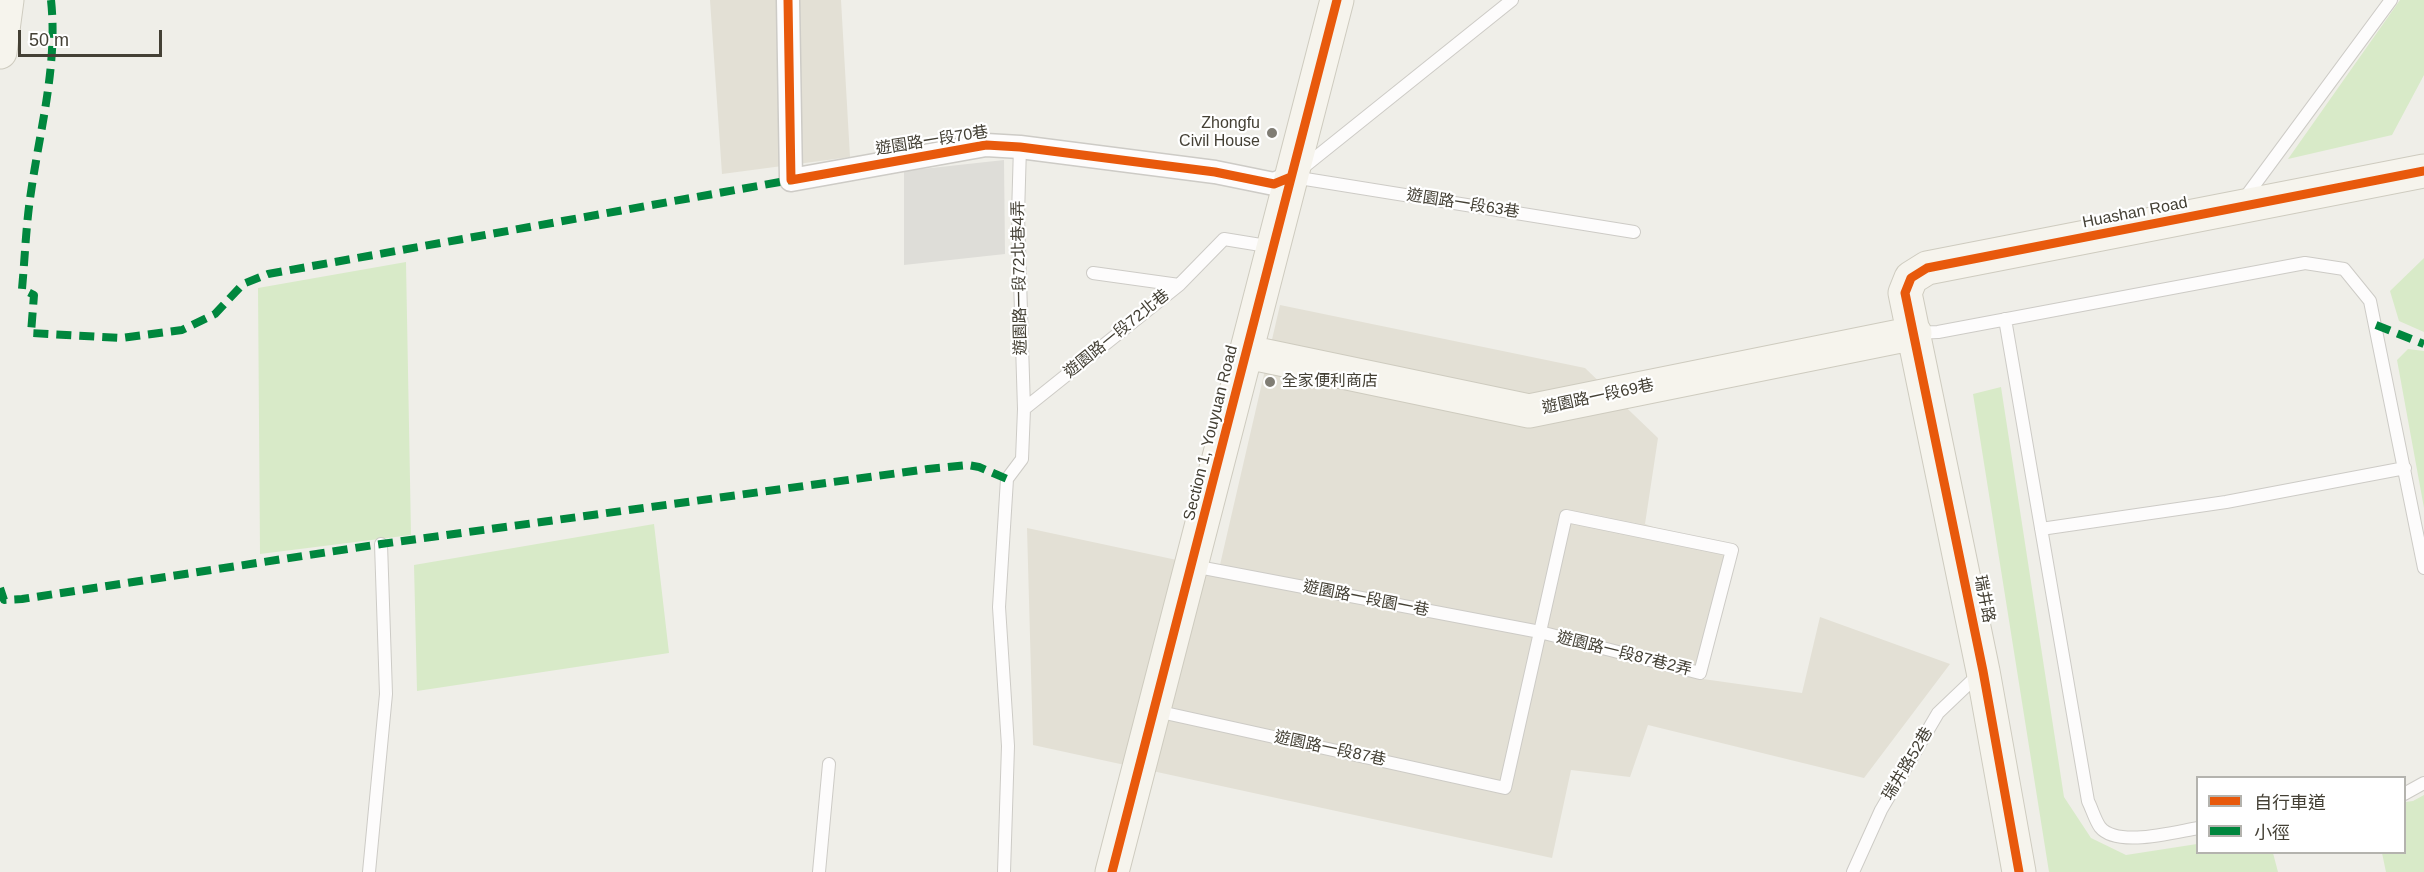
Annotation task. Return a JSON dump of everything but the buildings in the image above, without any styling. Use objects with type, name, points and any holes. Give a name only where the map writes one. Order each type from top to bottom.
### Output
[{"type":"street","points":[[0,52],[7,0]]},
{"type":"street","name":"遊園路一段70巷","points":[[788,0],[791,180],[986,145],[1020,147],[1215,172],[1274,184],[1291,177]]},
{"type":"street","name":"Section 1, Youyuan Road","points":[[1112,872],[1337,0]]},
{"type":"street","name":"Huashan Road","points":[[1915,333],[1905,293],[1911,278],[1927,268],[2424,171]]},
{"type":"street","name":"遊園路一段69巷","points":[[1247,352],[1529,411],[1915,333]]},
{"type":"street","name":"瑞井路","points":[[1915,333],[1983,671],[2019,872]]},
{"type":"lane","points":[[1291,177],[1512,0]]},
{"type":"lane","points":[[2237,208],[2391,0]]},
{"type":"lane","name":"遊園路一段72北巷4弄","points":[[1020,147],[1018,215],[1024,409]]},
{"type":"lane","name":"遊園路一段63巷","points":[[1291,177],[1634,232]]},
{"type":"lane","name":"遊園路一段72北巷","points":[[1024,409],[1179,285],[1224,239],[1275,247]]},
{"type":"lane","points":[[1915,333],[1938,332],[2306,263],[2344,269],[2370,300],[2424,568]]},
{"type":"lane","points":[[1093,273],[1179,285]]},
{"type":"lane","points":[[2005,319],[2088,801],[2100,827],[2113,837],[2141,837],[2196,828]]},
{"type":"lane","points":[[1004,872],[1008,746],[999,607],[1007,479],[1022,459],[1024,409]]},
{"type":"lane","points":[[2041,529],[2226,502],[2405,468]]},
{"type":"lane","name":"遊園路一段87巷2弄","points":[[1566,516],[1732,550],[1700,673],[1540,632],[1566,516]]},
{"type":"lane","points":[[369,872],[386,694],[381,544]]},
{"type":"lane","name":"遊園路一段園一巷","points":[[1192,566],[1540,632]]},
{"type":"lane","name":"遊園路一段87巷","points":[[1154,711],[1505,788],[1540,632]]},
{"type":"lane","name":"瑞井路52巷","points":[[1853,872],[1881,810],[1938,713],[1983,671]]},
{"type":"lane","points":[[819,872],[829,764]]},
{"type":"lane","points":[[2406,793],[2424,783]]},
{"type":"shaded area","points":[[710,0],[841,0],[850,157],[722,174]]},
{"type":"shaded area","points":[[1004,160],[1005,254],[904,265],[904,171]]},
{"type":"shaded area","points":[[1280,305],[1585,368],[1658,438],[1645,524],[1732,555],[1696,678],[1802,693],[1820,617],[1950,664],[1864,778],[1648,725],[1630,777],[1571,770],[1552,858],[1033,745],[1027,528],[1219,569]]},
{"type":"green space","points":[[2400,0],[2424,0],[2424,75],[2392,135],[2288,159]]},
{"type":"green space","points":[[2424,258],[2424,332],[2399,321],[2390,291]]},
{"type":"green space","points":[[406,262],[411,535],[260,554],[258,288]]},
{"type":"green space","points":[[2408,349],[2424,351],[2424,508],[2397,360]]},
{"type":"green space","points":[[2001,387],[2064,797],[2091,838],[2126,855],[2196,844],[2196,854],[2273,854],[2278,872],[2049,872],[1973,394]]},
{"type":"green space","points":[[654,524],[669,653],[417,691],[414,565]]},
{"type":"green space","points":[[2424,795],[2424,872],[2386,872],[2382,854],[2406,854],[2406,802]]},
{"type":"marked path","points":[[51,0],[53,24],[50,73],[29,204],[22,289],[34,295],[31,333],[121,338],[182,330],[215,314],[243,284],[268,274],[791,180]]},
{"type":"marked path","points":[[2376,325],[2424,344]]},
{"type":"marked path","points":[[0,588],[4,600],[22,599],[381,544],[928,469],[968,465],[979,467],[1007,479]]},
{"type":"cycle path","points":[[788,0],[791,180],[986,145],[1020,147],[1215,172],[1274,184],[1291,177]]},
{"type":"cycle path","points":[[1112,872],[1337,0]]},
{"type":"cycle path","points":[[2019,872],[1983,671],[1905,293],[1911,278],[1927,268],[2424,171]]},
{"type":"place","name":"Zhongfu Civil House","points":[[1272,133]]},
{"type":"place","name":"全家便利商店","points":[[1270,382]]}]
